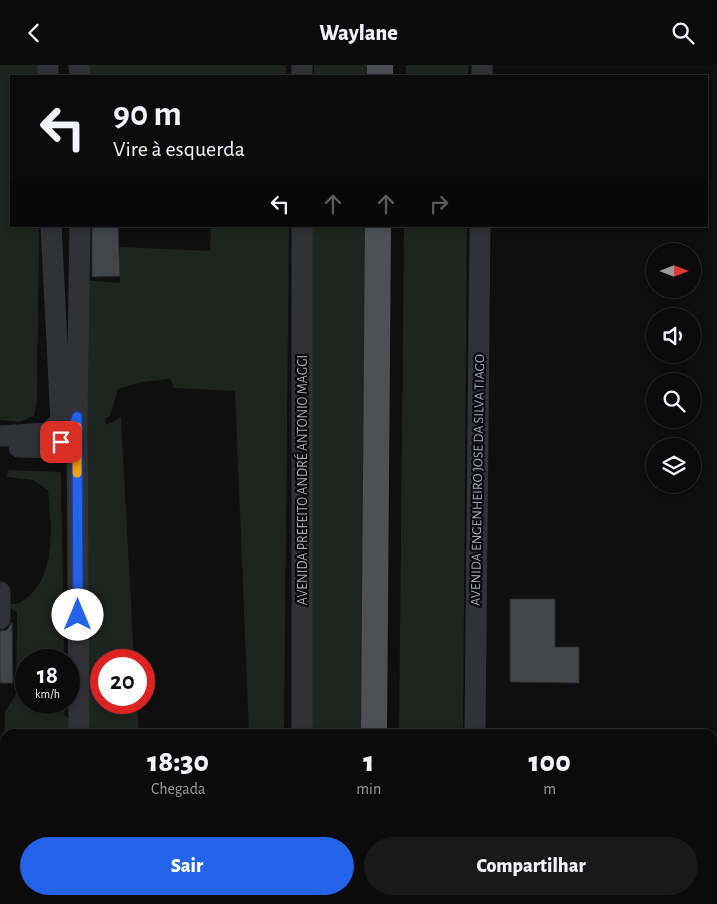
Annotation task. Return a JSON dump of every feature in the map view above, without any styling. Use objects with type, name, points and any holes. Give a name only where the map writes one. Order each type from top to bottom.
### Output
[{"type":"main road","points":[[374,729],[378,227]]},
{"type":"street","points":[[0,447],[52,448],[70,437],[51,227]]},
{"type":"street","points":[[79,729],[69,419],[80,227]]},
{"type":"street","name":"AVENIDA PREFEITO ANDRÉ ANTONIO MAGGI","points":[[302,227],[302,729]]},
{"type":"street","name":"AVENIDA ENGENHEIRO JOSE DA SILVA TIAGO","points":[[475,729],[480,227]]},
{"type":"street","points":[[0,436],[48,433],[69,419]]},
{"type":"street","points":[[0,592],[0,619]]},
{"type":"shaded area","points":[[0,65],[38,65],[38,75],[10,75],[10,227],[39,227],[37,401],[34,416],[20,422],[0,420]]},
{"type":"shaded area","points":[[86,65],[286,65],[286,75],[86,75]]},
{"type":"shaded area","points":[[314,65],[372,65],[372,75],[314,75]]},
{"type":"shaded area","points":[[406,65],[469,65],[468,75],[406,75]]},
{"type":"shaded area","points":[[211,227],[289,227],[284,729],[249,729],[235,391],[174,388],[170,379],[141,382],[118,389],[110,416],[105,419],[106,425],[121,417],[133,649],[90,649],[90,714],[138,714],[139,729],[85,729],[84,280],[120,283],[120,247],[210,251]]},
{"type":"shaded area","points":[[312,227],[370,227],[365,729],[308,729]]},
{"type":"shaded area","points":[[404,227],[467,227],[463,729],[399,729]]},
{"type":"shaded area","points":[[8,470],[61,472],[64,649],[17,649],[17,613],[6,604],[21,602],[33,592],[47,566],[51,535],[48,490],[33,480],[7,477]]},
{"type":"shaded area","points":[[15,696],[15,714],[64,714],[71,720],[72,729],[5,729],[5,712]]},
{"type":"building","points":[[92,227],[118,227],[120,276],[92,277]]},
{"type":"building","points":[[510,599],[555,599],[555,647],[579,647],[579,683],[510,682]]},
{"type":"building","points":[[12,622],[13,683],[0,683],[0,631],[7,630]]},
{"type":"slow traffic","points":[[77,427],[77,473]]},
{"type":"route","points":[[61,442],[70,437],[77,417],[78,615]]}]
